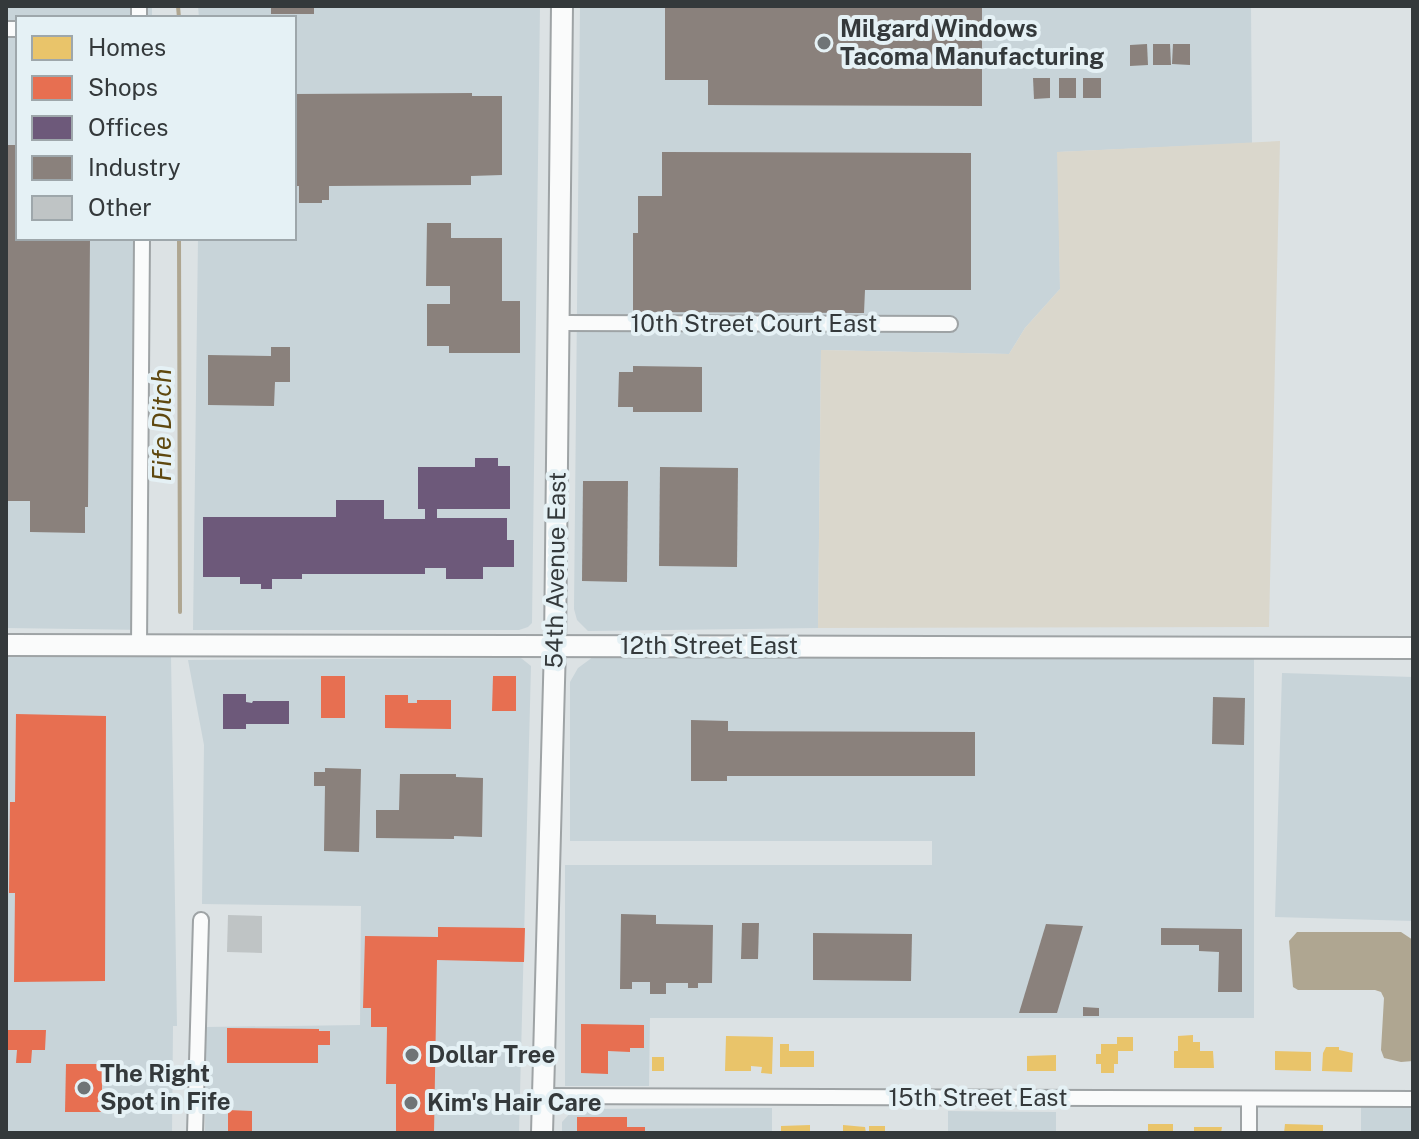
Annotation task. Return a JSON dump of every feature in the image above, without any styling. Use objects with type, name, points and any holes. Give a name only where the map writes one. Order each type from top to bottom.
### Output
[{"type":"street","name":"54th Avenue East","points":[[542,1133],[555,645],[562,6]]},
{"type":"street","points":[[139,646],[142,240]]},
{"type":"street","name":"10th Street Court East","points":[[559,323],[950,324]]},
{"type":"street","name":"12th Street East","points":[[6,645],[1413,648]]},
{"type":"street","points":[[195,1133],[201,920]]},
{"type":"street","name":"15th Street East","points":[[542,1096],[1413,1099]]},
{"type":"street","points":[[1249,1099],[1249,1133]]},
{"type":"shaded area","points":[[6,6],[152,6],[152,16],[16,16],[16,240],[150,240],[147,630],[6,628]]},
{"type":"shaded area","points":[[198,6],[540,6],[532,623],[528,627],[519,630],[193,630],[198,240],[296,240],[296,16],[199,16]]},
{"type":"shaded area","points":[[580,6],[1251,6],[1252,143],[1058,152],[1060,289],[1025,328],[1009,354],[821,350],[818,628],[588,631],[577,620],[574,609]]},
{"type":"shaded area","points":[[1280,141],[1269,627],[818,628],[821,350],[1009,354],[1025,328],[1060,289],[1057,152]]},
{"type":"shaded area","points":[[6,654],[171,656],[177,1026],[173,1026],[172,1133],[6,1133]]},
{"type":"shaded area","points":[[593,657],[1254,657],[1254,1018],[650,1018],[649,1086],[565,1086],[565,865],[932,865],[932,841],[570,841],[570,682],[578,668]]},
{"type":"shaded area","points":[[521,658],[531,666],[519,1133],[205,1133],[206,1027],[360,1025],[361,906],[202,904],[204,745],[188,660]]},
{"type":"shaded area","points":[[1282,673],[1413,677],[1413,921],[1275,917]]},
{"type":"shaded area","points":[[1297,932],[1401,932],[1413,940],[1413,1061],[1384,1058],[1381,1050],[1384,998],[1381,992],[1298,990],[1293,987],[1289,941]]},
{"type":"shaded area","points":[[1361,1106],[1413,1107],[1413,1133],[1361,1133]]},
{"type":"shaded area","points":[[772,1108],[772,1133],[562,1133],[562,1122],[574,1109]]},
{"type":"shaded area","points":[[948,1111],[1056,1112],[1056,1133],[948,1133]]},
{"type":"building: Homes","points":[[1193,1035],[1193,1042],[1200,1042],[1200,1051],[1213,1051],[1214,1068],[1174,1068],[1178,1036]]},
{"type":"building: Homes","points":[[726,1036],[773,1037],[772,1074],[761,1073],[762,1067],[751,1066],[751,1071],[725,1071]]},
{"type":"building: Homes","points":[[1117,1037],[1133,1037],[1133,1051],[1118,1051],[1114,1073],[1101,1073],[1101,1064],[1096,1064],[1096,1054],[1101,1054],[1101,1044],[1117,1044]]},
{"type":"building: Homes","points":[[780,1044],[789,1044],[789,1051],[814,1051],[814,1067],[780,1067]]},
{"type":"building: Homes","points":[[1326,1047],[1339,1047],[1339,1050],[1353,1053],[1352,1072],[1322,1071]]},
{"type":"building: Homes","points":[[1275,1051],[1311,1052],[1311,1071],[1275,1070]]},
{"type":"building: Homes","points":[[1056,1055],[1056,1071],[1027,1071],[1027,1056]]},
{"type":"building: Homes","points":[[652,1057],[664,1057],[664,1071],[652,1071]]},
{"type":"building: Homes","points":[[1148,1124],[1173,1124],[1173,1133],[1148,1133]]},
{"type":"building: Homes","points":[[1285,1124],[1323,1125],[1323,1133],[1284,1133]]},
{"type":"building: Homes","points":[[810,1125],[810,1133],[781,1133],[781,1126]]},
{"type":"building: Homes","points":[[843,1125],[865,1127],[866,1133],[843,1133]]},
{"type":"building: Homes","points":[[869,1126],[885,1126],[885,1133],[869,1133]]},
{"type":"building: Homes","points":[[1194,1127],[1222,1127],[1221,1133],[1194,1133]]},
{"type":"building: Shops","points":[[321,676],[345,676],[345,718],[321,718]]},
{"type":"building: Shops","points":[[493,676],[516,676],[516,711],[492,711]]},
{"type":"building: Shops","points":[[385,695],[408,695],[408,703],[451,700],[451,729],[385,728]]},
{"type":"building: Shops","points":[[16,714],[106,716],[105,981],[14,982],[15,893],[9,893],[10,802],[15,802]]},
{"type":"building: Shops","points":[[438,927],[525,928],[524,962],[437,960],[434,1133],[396,1133],[396,1084],[386,1084],[387,1027],[371,1027],[371,1008],[363,1008],[365,936],[438,937]]},
{"type":"building: Shops","points":[[581,1024],[644,1025],[644,1048],[630,1048],[630,1052],[608,1051],[608,1074],[581,1073]]},
{"type":"building: Shops","points":[[227,1028],[319,1029],[330,1031],[330,1045],[318,1045],[318,1063],[227,1063]]},
{"type":"building: Shops","points":[[6,1030],[46,1030],[45,1050],[32,1050],[31,1063],[16,1063],[17,1050],[6,1050]]},
{"type":"building: Shops","name":"The Right Spot in Fife","points":[[66,1064],[102,1064],[102,1112],[65,1112]]},
{"type":"building: Shops","points":[[228,1110],[252,1111],[252,1133],[228,1133]]},
{"type":"building: Shops","points":[[577,1117],[627,1117],[627,1127],[645,1127],[645,1133],[577,1133]]},
{"type":"building: Offices","points":[[475,458],[498,458],[498,466],[510,466],[510,509],[437,509],[437,518],[507,518],[507,540],[514,540],[514,567],[483,567],[483,579],[446,579],[446,568],[425,568],[425,574],[302,574],[302,579],[272,579],[272,589],[261,589],[261,584],[240,584],[240,577],[203,577],[203,517],[336,517],[336,500],[384,500],[384,519],[425,519],[425,509],[418,509],[418,467],[475,467]]},
{"type":"building: Offices","points":[[223,694],[246,694],[246,702],[252,703],[289,701],[289,724],[246,724],[246,729],[223,729]]},
{"type":"building: Industry","points":[[271,6],[314,6],[314,14],[271,14]]},
{"type":"building: Industry","name":"Milgard Windows Tacoma Manufacturing","points":[[665,6],[982,6],[982,106],[708,105],[708,80],[665,80]]},
{"type":"building: Industry","points":[[1147,44],[1148,65],[1130,66],[1130,45]]},
{"type":"building: Industry","points":[[1153,44],[1170,44],[1171,65],[1153,65]]},
{"type":"building: Industry","points":[[1173,44],[1190,44],[1190,65],[1172,64]]},
{"type":"building: Industry","points":[[1033,78],[1050,78],[1050,98],[1034,99]]},
{"type":"building: Industry","points":[[1059,78],[1076,78],[1076,98],[1059,98]]},
{"type":"building: Industry","points":[[1083,78],[1101,78],[1101,98],[1083,98]]},
{"type":"building: Industry","points":[[472,93],[472,96],[502,96],[502,175],[471,176],[471,185],[329,186],[329,200],[299,203],[299,186],[296,186],[296,94]]},
{"type":"building: Industry","points":[[6,145],[16,145],[16,240],[90,240],[88,507],[85,507],[85,533],[30,532],[30,501],[6,501]]},
{"type":"building: Industry","points":[[662,152],[971,153],[971,290],[865,290],[864,313],[633,312],[633,233],[638,233],[638,196],[662,196]]},
{"type":"building: Industry","points":[[427,223],[451,223],[451,238],[502,238],[502,301],[520,301],[520,353],[449,353],[449,346],[427,346],[427,304],[450,304],[450,286],[426,286]]},
{"type":"building: Industry","points":[[271,347],[290,347],[290,382],[275,382],[274,406],[208,405],[208,355],[271,356]]},
{"type":"building: Industry","points":[[633,366],[702,367],[702,412],[633,412],[633,407],[618,407],[619,372],[633,372]]},
{"type":"building: Industry","points":[[660,467],[738,468],[737,567],[659,566]]},
{"type":"building: Industry","points":[[583,481],[628,481],[627,582],[582,581]]},
{"type":"building: Industry","points":[[1213,697],[1245,698],[1244,745],[1212,744]]},
{"type":"building: Industry","points":[[691,720],[728,721],[728,731],[975,732],[975,776],[727,776],[727,781],[691,781]]},
{"type":"building: Industry","points":[[325,768],[361,769],[359,852],[324,851],[325,786],[314,786],[314,772],[325,772]]},
{"type":"building: Industry","points":[[400,774],[456,774],[456,777],[483,778],[482,837],[376,838],[376,810],[399,810]]},
{"type":"building: Industry","points":[[621,914],[656,915],[656,924],[713,925],[712,983],[698,983],[698,988],[688,988],[688,983],[666,983],[666,994],[650,994],[650,982],[632,982],[632,989],[620,989]]},
{"type":"building: Industry","points":[[742,923],[759,923],[758,959],[741,959]]},
{"type":"building: Industry","points":[[1046,924],[1083,926],[1057,1013],[1019,1013]]},
{"type":"building: Industry","points":[[1161,928],[1242,929],[1242,992],[1218,992],[1219,952],[1199,951],[1199,945],[1161,945]]},
{"type":"building: Industry","points":[[813,933],[912,934],[911,981],[813,980]]},
{"type":"building: Industry","points":[[1083,1007],[1099,1008],[1099,1016],[1083,1016]]},
{"type":"building: Other","points":[[228,915],[262,916],[262,953],[227,952]]},
{"type":"waterway","name":"Fife Ditch","points":[[178,6],[179,16]]},
{"type":"waterway","name":"Fife Ditch","points":[[179,240],[180,612]]},
{"type":"place","name":"Milgard Windows Tacoma Manufacturing","points":[[824,43]]},
{"type":"place","name":"Dollar Tree","points":[[412,1055]]},
{"type":"place","name":"The Right Spot in Fife","points":[[84,1088]]},
{"type":"place","name":"Kim's Hair Care","points":[[411,1103]]}]
